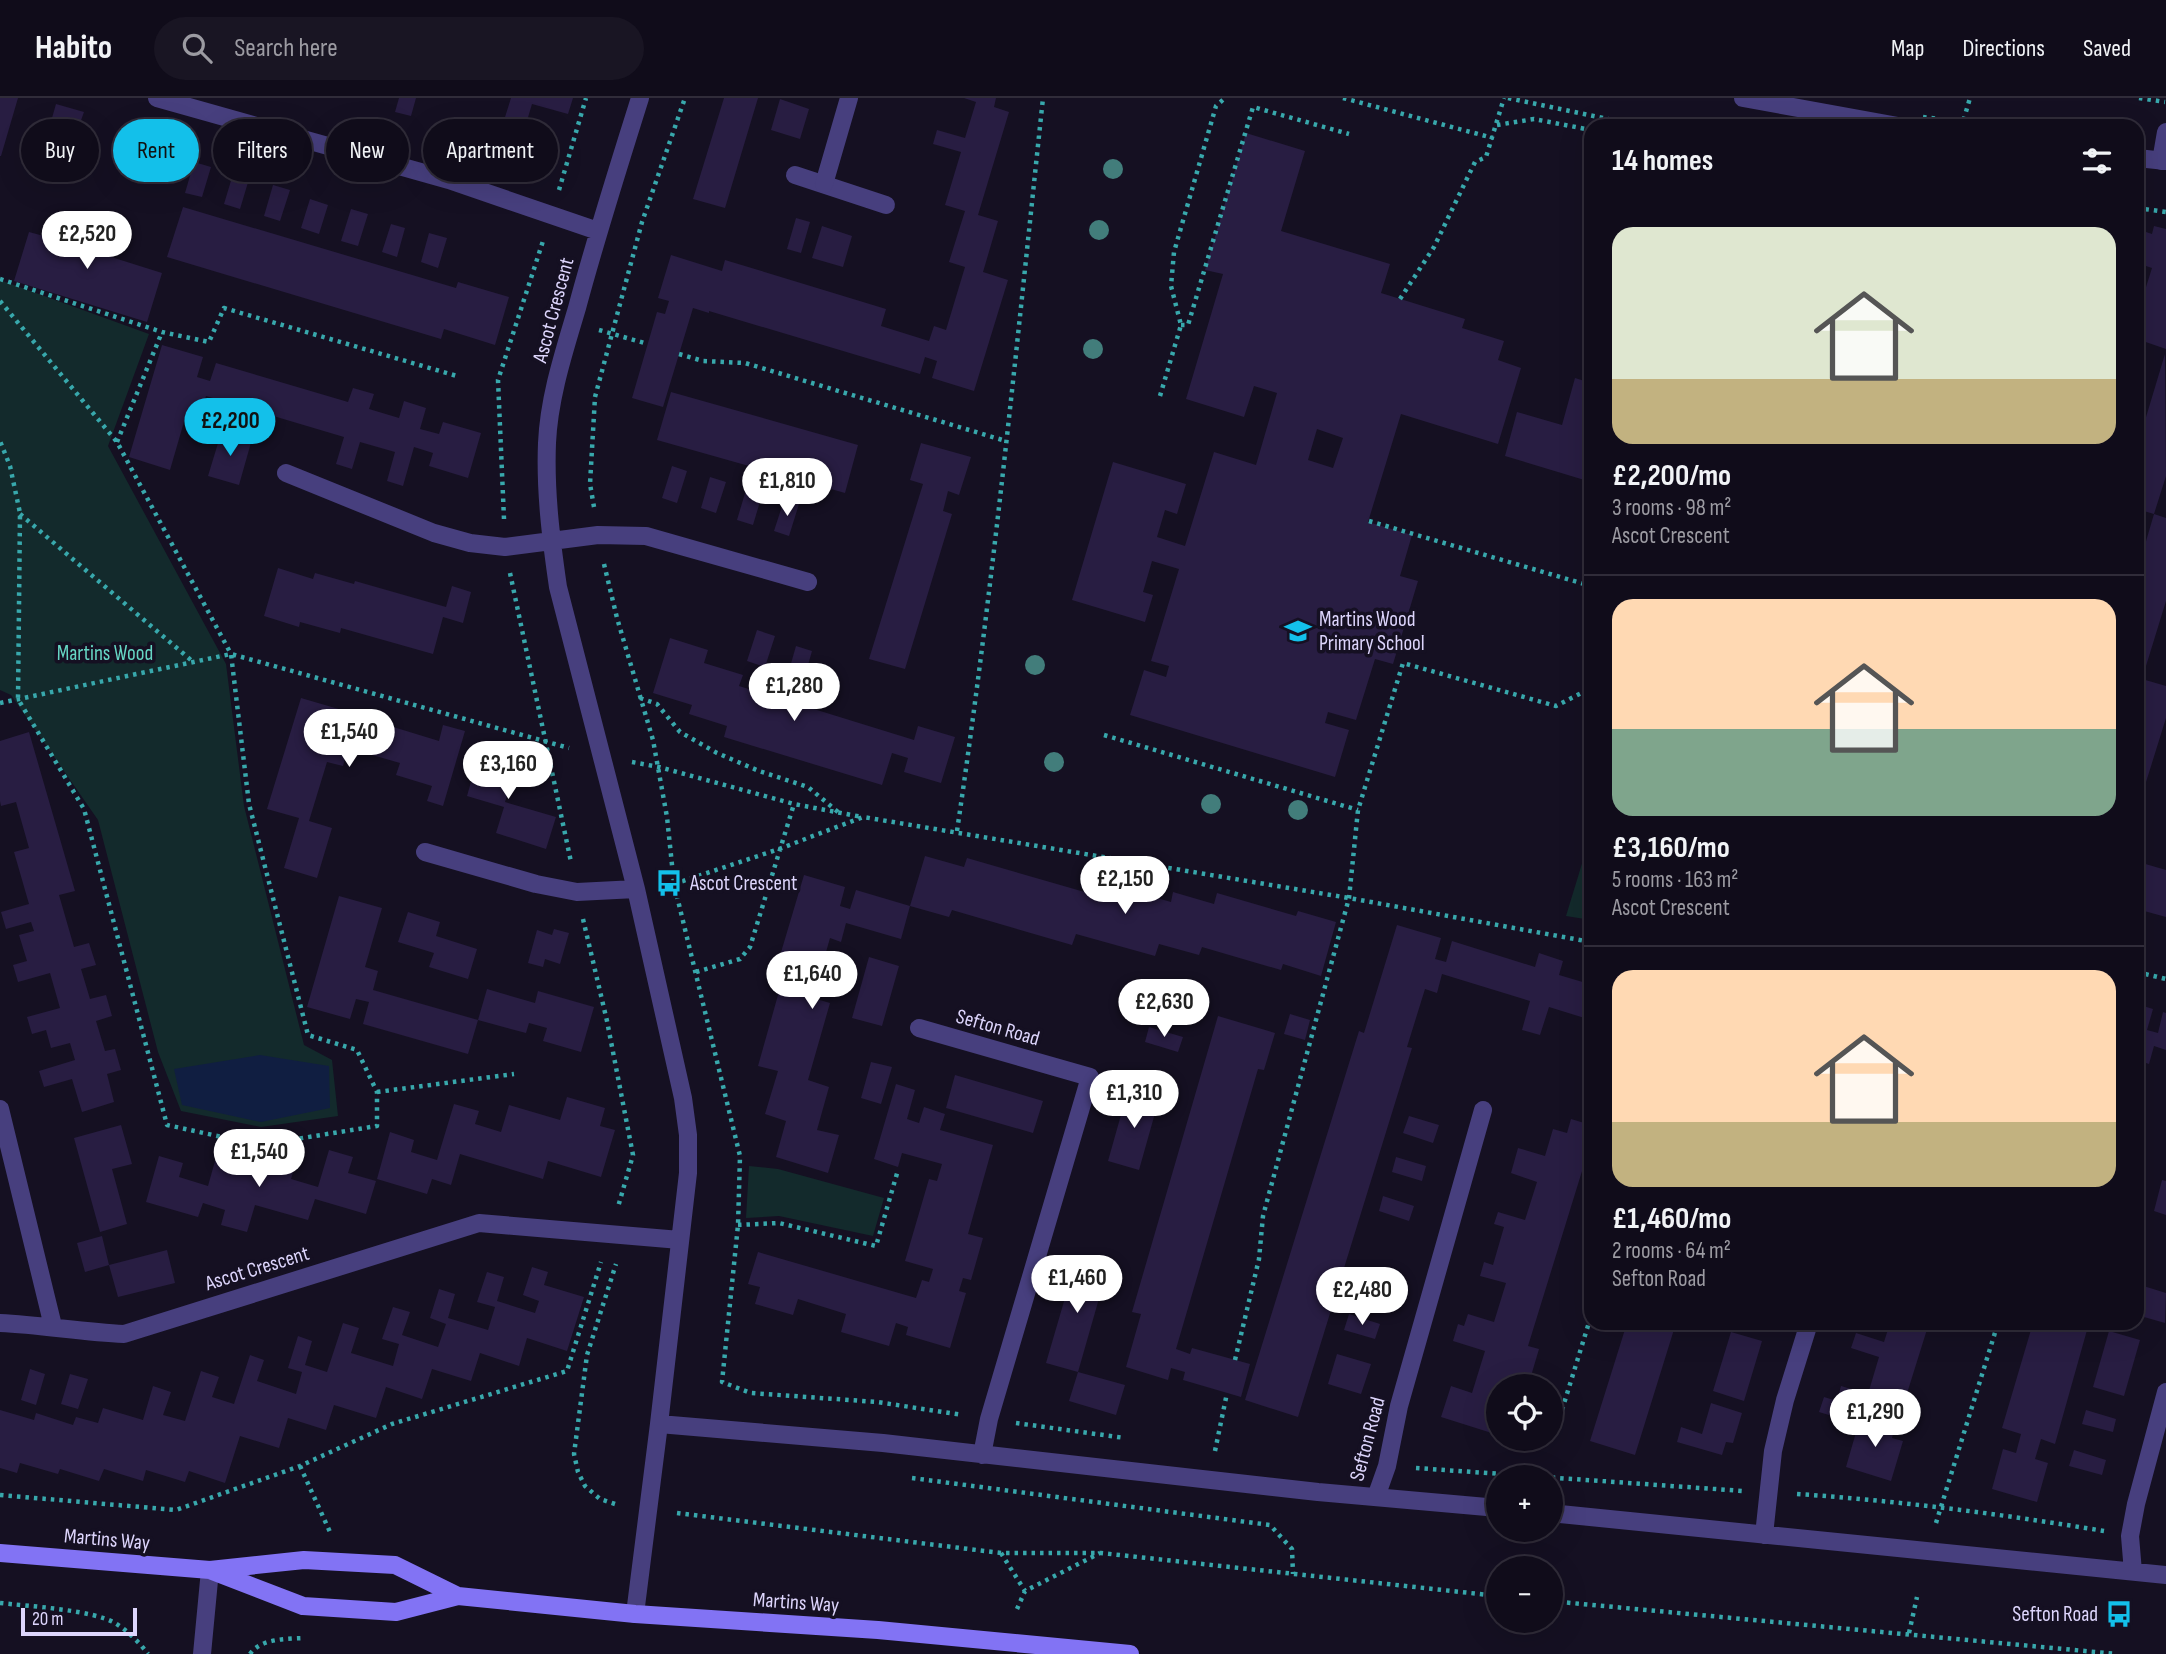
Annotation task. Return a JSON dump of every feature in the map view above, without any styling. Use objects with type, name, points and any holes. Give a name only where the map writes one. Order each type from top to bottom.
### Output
[{"type":"street","points":[[158,98],[449,180],[598,231]]},
{"type":"street","name":"Ascot Crescent","points":[[635,1614],[688,1173],[688,1135],[683,1098],[636,889],[558,587],[551,540],[547,442],[553,396],[573,322],[598,231],[640,98]]},
{"type":"street","points":[[824,184],[849,98]]},
{"type":"street","points":[[1743,98],[1859,119]]},
{"type":"street","points":[[2144,159],[2164,161],[2166,132]]},
{"type":"street","points":[[795,175],[886,205]]},
{"type":"street","points":[[286,473],[434,533],[470,543],[505,547],[598,536],[646,536],[808,582]]},
{"type":"street","points":[[425,852],[536,884],[577,892],[636,889]]},
{"type":"street","name":"Sefton Road","points":[[919,1028],[1090,1077],[989,1419],[982,1455]]},
{"type":"street","points":[[0,1109],[53,1326]]},
{"type":"street","name":"Sefton Road","points":[[1376,1497],[1387,1466],[1399,1406],[1483,1110]]},
{"type":"street","name":"Ascot Crescent","points":[[0,1322],[53,1326],[80,1332],[124,1334],[479,1223],[680,1240]]},
{"type":"street","points":[[1764,1535],[1773,1451],[1785,1400],[1807,1330]]},
{"type":"street","points":[[2133,1572],[2130,1536],[2143,1473],[2166,1392]]},
{"type":"street","name":"Sefton Road","points":[[659,1424],[883,1443],[1486,1507]]},
{"type":"street","points":[[1563,1514],[2166,1575]]},
{"type":"street","name":"Martins Way","points":[[0,1553],[210,1570],[304,1560],[396,1565],[458,1596]]},
{"type":"street","points":[[202,1654],[210,1570]]},
{"type":"street","name":"Martins Way","points":[[210,1570],[303,1606],[396,1612],[458,1596],[635,1614],[891,1631],[1130,1654]]},
{"type":"path","points":[[685,98],[642,222],[595,397],[590,484],[598,536],[617,618],[639,698],[645,709],[659,767],[674,884],[740,1156],[738,1225],[722,1382],[751,1393],[877,1402],[1135,1440]]},
{"type":"path","points":[[957,831],[975,708],[1006,441],[1042,98]]},
{"type":"path","points":[[1160,396],[1181,325],[1171,286],[1174,252],[1216,106],[1225,98]]},
{"type":"path","points":[[1343,98],[1493,138]]},
{"type":"path","points":[[1400,299],[1434,247],[1475,162],[1486,157],[1506,98],[1607,119]]},
{"type":"path","points":[[1964,119],[1970,98]]},
{"type":"path","points":[[2139,98],[2166,102]]},
{"type":"path","points":[[1181,325],[1188,325],[1253,107],[1349,134]]},
{"type":"path","points":[[1922,117],[1938,119]]},
{"type":"path","points":[[1497,125],[1534,119],[1584,129]]},
{"type":"path","points":[[2144,209],[2166,212]]},
{"type":"path","points":[[0,279],[162,332],[209,342],[225,308],[457,376]]},
{"type":"path","points":[[0,301],[117,442],[230,653],[249,804],[308,1035],[357,1051],[377,1092],[377,1126],[259,1145],[167,1125],[84,809],[18,699],[20,513],[10,466],[0,441]]},
{"type":"path","points":[[573,322],[648,344]]},
{"type":"path","points":[[117,442],[162,332]]},
{"type":"path","points":[[679,354],[702,361],[744,363],[1006,441]]},
{"type":"path","points":[[20,513],[192,661]]},
{"type":"path","points":[[1369,521],[1584,584]]},
{"type":"path","points":[[0,703],[230,653],[574,749]]},
{"type":"path","points":[[1235,1360],[1259,1259],[1263,1216],[1349,898],[1358,810],[1403,663],[1556,706],[1584,692]]},
{"type":"path","points":[[639,698],[657,704],[680,732],[718,753],[808,788],[838,812]]},
{"type":"path","points":[[536,699],[607,1021],[633,1155],[618,1233],[587,1355],[574,1454],[585,1486],[600,1499],[615,1504]]},
{"type":"path","points":[[1104,735],[1358,810]]},
{"type":"path","points":[[632,762],[794,804],[863,817],[1349,898],[1584,941]]},
{"type":"path","points":[[696,972],[740,959],[750,947],[794,804]]},
{"type":"path","points":[[674,884],[863,817]]},
{"type":"path","points":[[2144,974],[2166,979]]},
{"type":"path","points":[[377,1092],[514,1074]]},
{"type":"path","points":[[738,1225],[779,1223],[876,1246],[898,1170]]},
{"type":"path","points":[[0,1495],[176,1510],[300,1466],[392,1424],[567,1371],[618,1233]]},
{"type":"path","points":[[1563,1407],[1586,1330]]},
{"type":"path","points":[[1934,1529],[1996,1330]]},
{"type":"path","points":[[1202,1449],[1215,1451],[1227,1393]]},
{"type":"path","points":[[883,1443],[888,1465],[906,1478],[1270,1525],[1292,1549],[1293,1574]]},
{"type":"path","points":[[1387,1466],[1892,1501],[2130,1536]]},
{"type":"path","points":[[677,1513],[1001,1553],[1101,1553],[1486,1595]]},
{"type":"path","points":[[1001,1553],[1025,1591]]},
{"type":"path","points":[[1017,1609],[1025,1591],[1101,1553]]},
{"type":"path","points":[[1909,1633],[1917,1597]]},
{"type":"path","points":[[1563,1602],[2117,1654]]},
{"type":"path","points":[[0,1603],[85,1615],[114,1622],[148,1654]]},
{"type":"green space","name":"Martins Wood","points":[[0,280],[149,334],[108,446],[226,664],[244,806],[304,1045],[332,1060],[338,1116],[261,1127],[181,1111],[158,1052],[98,820],[11,695],[0,690]]},
{"type":"green space","points":[[1584,857],[1584,919],[1566,916]]},
{"type":"green space","points":[[749,1166],[778,1169],[884,1198],[873,1236],[779,1216],[746,1218]]},
{"type":"water","points":[[260,1055],[329,1066],[330,1108],[261,1122],[182,1105],[174,1069]]},
{"type":"building","points":[[0,98],[18,98],[1,156],[0,156]]},
{"type":"building","points":[[399,98],[416,98],[411,116],[395,112]]},
{"type":"building","points":[[511,98],[573,98],[568,114],[532,104],[528,119],[504,119]]},
{"type":"building","points":[[724,98],[758,98],[725,208],[693,199]]},
{"type":"building","points":[[964,98],[996,98],[994,107],[1009,112],[978,215],[998,221],[983,272],[1008,280],[974,391],[932,378],[937,361],[925,357],[920,374],[693,308],[663,407],[632,398],[657,312],[665,314],[669,301],[658,298],[671,255],[722,271],[725,260],[886,309],[881,326],[929,341],[934,326],[946,330],[965,267],[949,262],[965,211],[945,205],[961,152],[933,144],[937,130],[965,138],[976,102]]},
{"type":"building","points":[[780,99],[809,109],[800,139],[771,130]]},
{"type":"building","points":[[56,104],[84,112],[82,119],[52,118]]},
{"type":"building","points":[[1246,133],[1305,151],[1281,231],[1390,264],[1381,293],[1465,319],[1462,328],[1504,341],[1498,360],[1521,368],[1498,444],[1401,414],[1368,522],[1412,535],[1400,576],[1418,581],[1393,664],[1375,659],[1356,720],[1328,712],[1325,723],[1349,730],[1335,777],[1130,715],[1144,670],[1166,677],[1169,666],[1151,661],[1179,569],[1152,561],[1143,592],[1153,595],[1145,622],[1072,600],[1113,462],[1186,484],[1177,514],[1165,510],[1157,537],[1185,546],[1214,452],[1256,465],[1277,393],[1254,386],[1244,417],[1186,399],[1223,274],[1205,270]],"holes":[[[1317,429],[1343,438],[1333,468],[1308,460]]]},
{"type":"building","points":[[199,163],[211,167],[202,197],[185,193],[188,182],[199,182]]},
{"type":"building","points":[[231,182],[248,182],[240,209],[224,204]]},
{"type":"building","points":[[273,185],[290,190],[280,221],[264,216]]},
{"type":"building","points":[[310,199],[328,205],[319,234],[301,228]]},
{"type":"building","points":[[183,207],[456,288],[458,282],[509,297],[495,345],[444,329],[441,339],[167,257]]},
{"type":"building","points":[[351,209],[368,214],[358,246],[341,241]]},
{"type":"building","points":[[796,218],[810,222],[801,253],[787,249]]},
{"type":"building","points":[[57,219],[114,237],[108,256],[162,273],[147,322],[14,281],[29,232],[51,238]]},
{"type":"building","points":[[391,224],[405,228],[397,257],[382,252]]},
{"type":"building","points":[[822,226],[852,236],[843,267],[812,258]]},
{"type":"building","points":[[2154,226],[2166,229],[2166,349],[2144,341],[2144,293],[2152,268],[2144,265],[2144,231],[2152,234]]},
{"type":"building","points":[[429,233],[447,238],[438,268],[421,262]]},
{"type":"building","points":[[162,345],[203,357],[197,377],[210,381],[216,363],[348,402],[353,388],[374,394],[369,409],[399,418],[404,401],[426,408],[420,429],[439,434],[443,422],[481,433],[468,478],[429,466],[433,453],[414,447],[403,486],[387,481],[395,452],[360,442],[352,469],[336,464],[344,437],[206,396],[201,412],[188,408],[170,470],[129,457]]},
{"type":"building","points":[[2165,354],[2166,476],[2154,514],[2144,511],[2144,424]]},
{"type":"building","points":[[1575,378],[1584,381],[1584,480],[1505,456],[1517,412],[1562,425]]},
{"type":"building","points":[[671,392],[858,445],[845,493],[657,440]]},
{"type":"building","points":[[222,430],[252,439],[239,485],[208,476]]},
{"type":"building","points":[[921,443],[971,457],[959,495],[948,491],[943,511],[952,514],[905,669],[869,659],[923,484],[910,480]]},
{"type":"building","points":[[672,466],[687,471],[677,503],[662,498]]},
{"type":"building","points":[[710,477],[726,482],[716,513],[701,508]]},
{"type":"building","points":[[746,490],[762,495],[753,525],[737,520]]},
{"type":"building","points":[[784,500],[799,504],[789,536],[774,531]]},
{"type":"building","points":[[2154,514],[2166,518],[2166,601],[2144,672],[2144,548]]},
{"type":"building","points":[[278,568],[313,579],[315,573],[354,584],[355,581],[446,607],[452,586],[471,592],[463,623],[443,617],[433,654],[341,628],[340,633],[300,622],[299,627],[264,616]]},
{"type":"building","points":[[757,630],[775,636],[765,667],[747,661]]},
{"type":"building","points":[[670,638],[708,650],[704,663],[743,675],[739,686],[914,740],[918,726],[955,737],[941,783],[904,772],[908,758],[892,753],[882,785],[724,737],[727,726],[689,714],[692,705],[653,693]]},
{"type":"building","points":[[796,646],[812,651],[804,679],[788,674]]},
{"type":"building","points":[[2144,680],[2166,686],[2166,718],[2144,789]]},
{"type":"building","points":[[301,698],[342,710],[336,731],[348,735],[354,715],[439,741],[443,725],[465,731],[443,806],[427,801],[432,786],[396,775],[400,763],[348,748],[343,766],[327,762],[309,821],[332,828],[317,878],[284,868],[299,818],[267,809]]},
{"type":"building","points":[[29,732],[75,891],[59,895],[74,947],[89,943],[96,965],[81,969],[90,999],[106,995],[112,1016],[96,1021],[105,1051],[115,1049],[121,1070],[107,1074],[114,1102],[82,1112],[72,1079],[44,1087],[39,1071],[75,1060],[70,1043],[51,1048],[46,1030],[32,1034],[27,1017],[60,1008],[50,973],[18,982],[13,965],[27,961],[19,935],[34,931],[31,922],[6,929],[1,912],[29,904],[14,852],[29,848],[16,802],[1,806],[0,741]]},
{"type":"building","points":[[480,750],[517,762],[505,802],[556,817],[546,849],[496,833],[504,807],[467,796]]},
{"type":"building","points":[[925,856],[964,867],[967,858],[1088,893],[1091,879],[1171,902],[1173,892],[1214,904],[1217,893],[1296,916],[1298,911],[1336,922],[1321,976],[1283,964],[1281,970],[1202,947],[1199,955],[1159,944],[1155,956],[1076,934],[1072,945],[952,910],[949,917],[910,906]]},
{"type":"building","points":[[2144,864],[2166,870],[2166,917],[2144,911]]},
{"type":"building","points":[[804,875],[845,887],[840,906],[850,909],[856,890],[910,906],[901,939],[846,923],[841,942],[830,938],[813,998],[830,1003],[808,1080],[829,1087],[817,1130],[839,1135],[828,1173],[776,1157],[786,1121],[765,1114],[778,1071],[758,1066],[780,988],[771,986]]},
{"type":"building","points":[[339,896],[382,908],[365,967],[378,971],[373,990],[478,1020],[468,1054],[363,1024],[369,1002],[356,999],[350,1019],[307,1007]]},
{"type":"building","points":[[408,912],[440,922],[436,936],[477,949],[468,979],[429,967],[434,953],[398,942]]},
{"type":"building","points":[[1397,925],[1441,938],[1435,959],[1446,962],[1452,941],[1535,967],[1539,953],[1563,961],[1559,975],[1584,982],[1584,1018],[1549,1007],[1540,1035],[1522,1030],[1530,1001],[1442,974],[1437,993],[1425,989],[1407,1047],[1412,1048],[1298,1417],[1245,1400],[1359,1031],[1364,1033]]},
{"type":"building","points":[[554,929],[569,933],[560,964],[545,959],[543,967],[528,963],[537,930],[552,935]]},
{"type":"building","points":[[869,957],[899,966],[882,1026],[852,1018]]},
{"type":"building","points":[[487,989],[535,1003],[538,991],[594,1007],[581,1052],[543,1041],[547,1028],[529,1023],[526,1033],[478,1020]]},
{"type":"building","points":[[2144,1006],[2153,1009],[2147,1030],[2158,1033],[2163,1012],[2166,1013],[2166,1050],[2154,1046],[2149,1064],[2144,1062]]},
{"type":"building","points":[[1290,1014],[1310,1020],[1305,1040],[1284,1034]]},
{"type":"building","points":[[1218,1016],[1275,1033],[1264,1070],[1258,1069],[1176,1349],[1190,1354],[1192,1348],[1250,1364],[1241,1397],[1183,1380],[1185,1372],[1171,1368],[1168,1380],[1126,1367],[1141,1314],[1132,1312]]},
{"type":"building","points":[[1149,1027],[1183,1037],[1178,1052],[1145,1042]]},
{"type":"building","points":[[871,1062],[892,1067],[881,1104],[861,1098]]},
{"type":"building","points":[[955,1075],[1043,1101],[1033,1133],[946,1108]]},
{"type":"building","points":[[896,1084],[915,1090],[907,1119],[919,1123],[924,1107],[945,1114],[940,1130],[993,1145],[968,1234],[983,1238],[971,1280],[963,1278],[959,1291],[966,1293],[950,1348],[906,1335],[908,1327],[896,1323],[889,1346],[841,1332],[846,1314],[798,1299],[793,1315],[755,1304],[760,1287],[748,1284],[758,1252],[916,1298],[922,1280],[929,1282],[933,1269],[905,1261],[929,1179],[937,1181],[942,1164],[902,1153],[898,1167],[874,1159]]},
{"type":"building","points":[[1128,1090],[1159,1099],[1139,1170],[1108,1161]]},
{"type":"building","points":[[567,1097],[605,1108],[600,1126],[615,1130],[601,1177],[548,1161],[543,1179],[460,1154],[451,1185],[432,1179],[427,1194],[377,1179],[390,1132],[414,1140],[411,1152],[437,1160],[454,1104],[479,1111],[475,1124],[501,1132],[509,1105],[560,1120]]},
{"type":"building","points":[[1409,1116],[1439,1125],[1433,1143],[1403,1133]]},
{"type":"building","points":[[1571,1119],[1584,1123],[1584,1165],[1528,1346],[1539,1349],[1532,1374],[1486,1374],[1486,1431],[1441,1417],[1451,1386],[1472,1393],[1485,1351],[1453,1341],[1458,1324],[1464,1326],[1468,1314],[1494,1322],[1506,1283],[1480,1276],[1484,1262],[1493,1265],[1504,1227],[1494,1224],[1498,1212],[1525,1220],[1537,1182],[1511,1173],[1518,1148],[1545,1156],[1553,1129],[1567,1133]]},
{"type":"building","points":[[121,1125],[132,1164],[112,1169],[127,1224],[100,1232],[74,1138]]},
{"type":"building","points":[[329,1150],[353,1157],[348,1173],[376,1181],[366,1214],[315,1199],[308,1220],[255,1205],[247,1232],[221,1225],[225,1210],[203,1203],[198,1217],[146,1202],[159,1156],[183,1163],[179,1177],[208,1186],[217,1154],[265,1169],[268,1158],[295,1166],[291,1179],[318,1187]]},
{"type":"building","points":[[1396,1157],[1426,1166],[1422,1181],[1392,1172]]},
{"type":"building","points":[[2162,1180],[2166,1181],[2166,1215],[2154,1211]]},
{"type":"building","points":[[1383,1196],[1414,1206],[1409,1221],[1379,1211]]},
{"type":"building","points":[[102,1236],[109,1265],[85,1272],[77,1243]]},
{"type":"building","points":[[167,1250],[175,1283],[118,1297],[109,1265]]},
{"type":"building","points":[[1077,1257],[1108,1267],[1078,1372],[1046,1363]]},
{"type":"building","points":[[532,1267],[548,1272],[544,1285],[584,1297],[567,1351],[527,1338],[519,1366],[480,1353],[471,1381],[432,1369],[422,1399],[386,1387],[376,1418],[334,1405],[326,1430],[288,1418],[279,1448],[240,1436],[225,1483],[189,1471],[185,1482],[146,1470],[143,1481],[104,1469],[99,1481],[60,1469],[58,1474],[20,1463],[17,1473],[0,1468],[0,1410],[34,1420],[36,1413],[73,1425],[76,1417],[98,1423],[103,1408],[143,1420],[153,1386],[171,1392],[163,1415],[185,1421],[201,1371],[219,1377],[212,1397],[234,1404],[250,1355],[264,1360],[257,1381],[296,1394],[302,1372],[288,1368],[298,1336],[312,1341],[305,1365],[327,1372],[343,1323],[359,1328],[351,1353],[393,1366],[399,1344],[382,1339],[393,1307],[410,1312],[402,1335],[438,1347],[446,1324],[430,1318],[439,1289],[455,1294],[448,1318],[488,1330],[495,1307],[477,1302],[487,1272],[504,1277],[497,1301],[535,1313],[539,1301],[523,1295]]},
{"type":"building","points":[[1361,1273],[1392,1283],[1388,1299],[1356,1289]]},
{"type":"building","points":[[2144,1286],[2166,1293],[2165,1323],[2144,1317]]},
{"type":"building","points":[[1349,1314],[1380,1324],[1375,1339],[1344,1330]]},
{"type":"building","points":[[1625,1330],[1674,1330],[1635,1455],[1590,1441]]},
{"type":"building","points":[[1888,1330],[1927,1330],[1899,1419],[1857,1407],[1852,1422],[1819,1412],[1824,1397],[1837,1401],[1841,1386],[1868,1394],[1879,1357],[1851,1348],[1856,1333],[1884,1342]]},
{"type":"building","points":[[2031,1330],[2087,1330],[2055,1444],[2041,1439],[2035,1459],[2048,1463],[2037,1502],[1992,1489],[2003,1449],[2016,1453],[2021,1434],[2002,1428]]},
{"type":"building","points":[[2109,1331],[2140,1340],[2124,1396],[2093,1387]]},
{"type":"building","points":[[1731,1332],[1762,1341],[1744,1401],[1713,1391]]},
{"type":"building","points":[[1337,1354],[1371,1364],[1361,1394],[1328,1384]]},
{"type":"building","points":[[30,1369],[45,1374],[36,1405],[21,1400]]},
{"type":"building","points":[[1078,1372],[1125,1385],[1116,1415],[1069,1401]]},
{"type":"building","points":[[70,1374],[88,1379],[78,1409],[61,1404]]},
{"type":"building","points":[[1711,1403],[1742,1413],[1733,1443],[1726,1442],[1722,1455],[1677,1442],[1681,1427],[1702,1434]]},
{"type":"building","points":[[2086,1410],[2116,1419],[2113,1432],[2082,1424]]},
{"type":"building","points":[[1861,1415],[1895,1426],[1892,1438],[1903,1441],[1891,1481],[1846,1467]]},
{"type":"building","points":[[2074,1450],[2106,1460],[2102,1475],[2069,1466]]},
{"type":"place","name":"Martins Wood Primary School","points":[[1298,631]]},
{"type":"place","name":"Ascot Crescent","points":[[669,883]]},
{"type":"place","name":"Sefton Road","points":[[2119,1614]]}]
